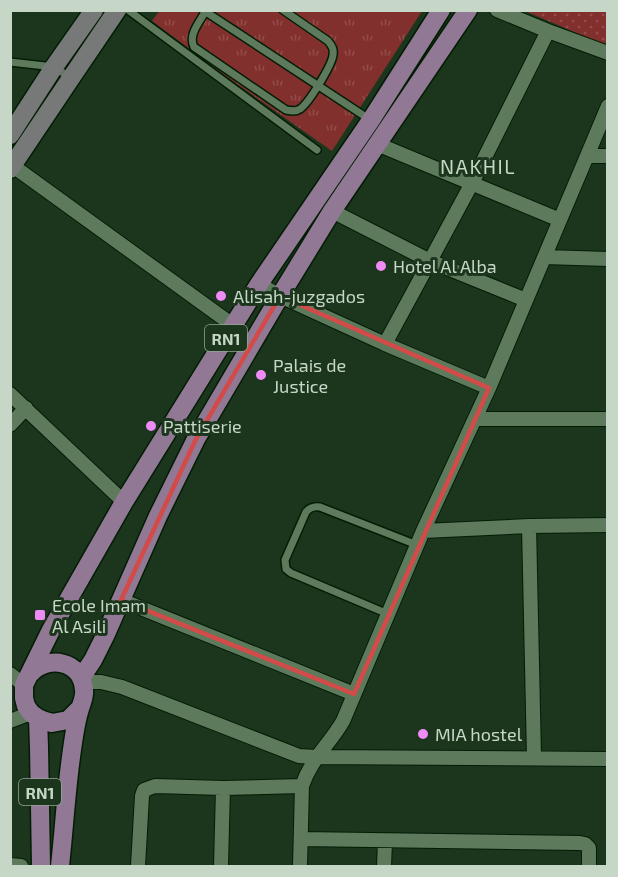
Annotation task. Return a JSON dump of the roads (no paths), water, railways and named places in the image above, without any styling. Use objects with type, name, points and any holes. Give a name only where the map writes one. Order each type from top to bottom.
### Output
[{"type":"main road","name":"RN1","points":[[41,867],[39,747],[34,715],[26,706],[19,684],[124,502],[260,284],[371,120],[441,10]]},
{"type":"main road","name":"RN1","points":[[60,867],[71,756],[79,710],[84,696],[82,680],[158,516],[196,439],[280,296],[332,212],[468,10]]},
{"type":"main road","points":[[19,684],[35,669],[51,662],[60,662],[69,666],[82,680]]},
{"type":"main road","points":[[34,715],[52,723],[68,720],[79,710]]},
{"type":"street","points":[[10,135],[94,10]]},
{"type":"street","points":[[117,10],[12,167],[234,326]]},
{"type":"street","points":[[497,10],[608,53]]},
{"type":"street","points":[[385,344],[472,183],[548,31]]},
{"type":"street","points":[[300,867],[302,786],[306,775],[316,757],[337,731],[354,694],[423,531],[489,388],[608,106]]},
{"type":"street","points":[[377,144],[560,220]]},
{"type":"street","points":[[587,156],[608,156]]},
{"type":"street","points":[[332,212],[430,261],[526,300]]},
{"type":"street","points":[[545,257],[608,259]]},
{"type":"street","points":[[260,284],[280,296],[385,344],[489,388]]},
{"type":"street","points":[[10,394],[124,502]]},
{"type":"street","points":[[10,425],[26,408]]},
{"type":"street","points":[[475,419],[608,419]]},
{"type":"street","points":[[423,531],[608,525]]},
{"type":"street","points":[[529,526],[534,758]]},
{"type":"street","points":[[121,600],[354,694]]},
{"type":"street","points":[[82,680],[122,687],[299,756],[608,759]]},
{"type":"street","points":[[10,721],[34,715]]},
{"type":"street","points":[[138,867],[142,796],[144,790],[148,788],[155,786],[223,788],[302,786]]},
{"type":"street","points":[[221,867],[223,788]]},
{"type":"street","points":[[301,840],[580,843],[585,844],[588,848],[589,867]]},
{"type":"street","points":[[384,867],[386,841]]},
{"type":"street","points":[[10,865],[21,867]]},
{"type":"lane","points":[[128,10],[317,150]]},
{"type":"lane","points":[[283,10],[328,41],[334,53],[318,86],[301,108],[294,112],[286,110],[194,47],[192,42],[192,36],[204,11],[318,86],[371,120]]},
{"type":"lane","points":[[10,62],[54,67],[71,78]]},
{"type":"lane","points":[[388,614],[291,573],[285,565],[289,550],[306,512],[315,506],[417,545]]},
{"type":"place","name":"Hotel Al Alba","points":[[381,266]]},
{"type":"place","name":"Alisah-juzgados","points":[[221,296]]},
{"type":"place","name":"Palais de Justice","points":[[261,375]]},
{"type":"place","name":"Pattiserie","points":[[151,426]]},
{"type":"place","name":"Ecole Imam Al Asili","points":[[40,615]]},
{"type":"place","name":"MIA hostel","points":[[423,734]]},
{"type":"district","name":"NAKHIL","points":[[478,166]]}]
